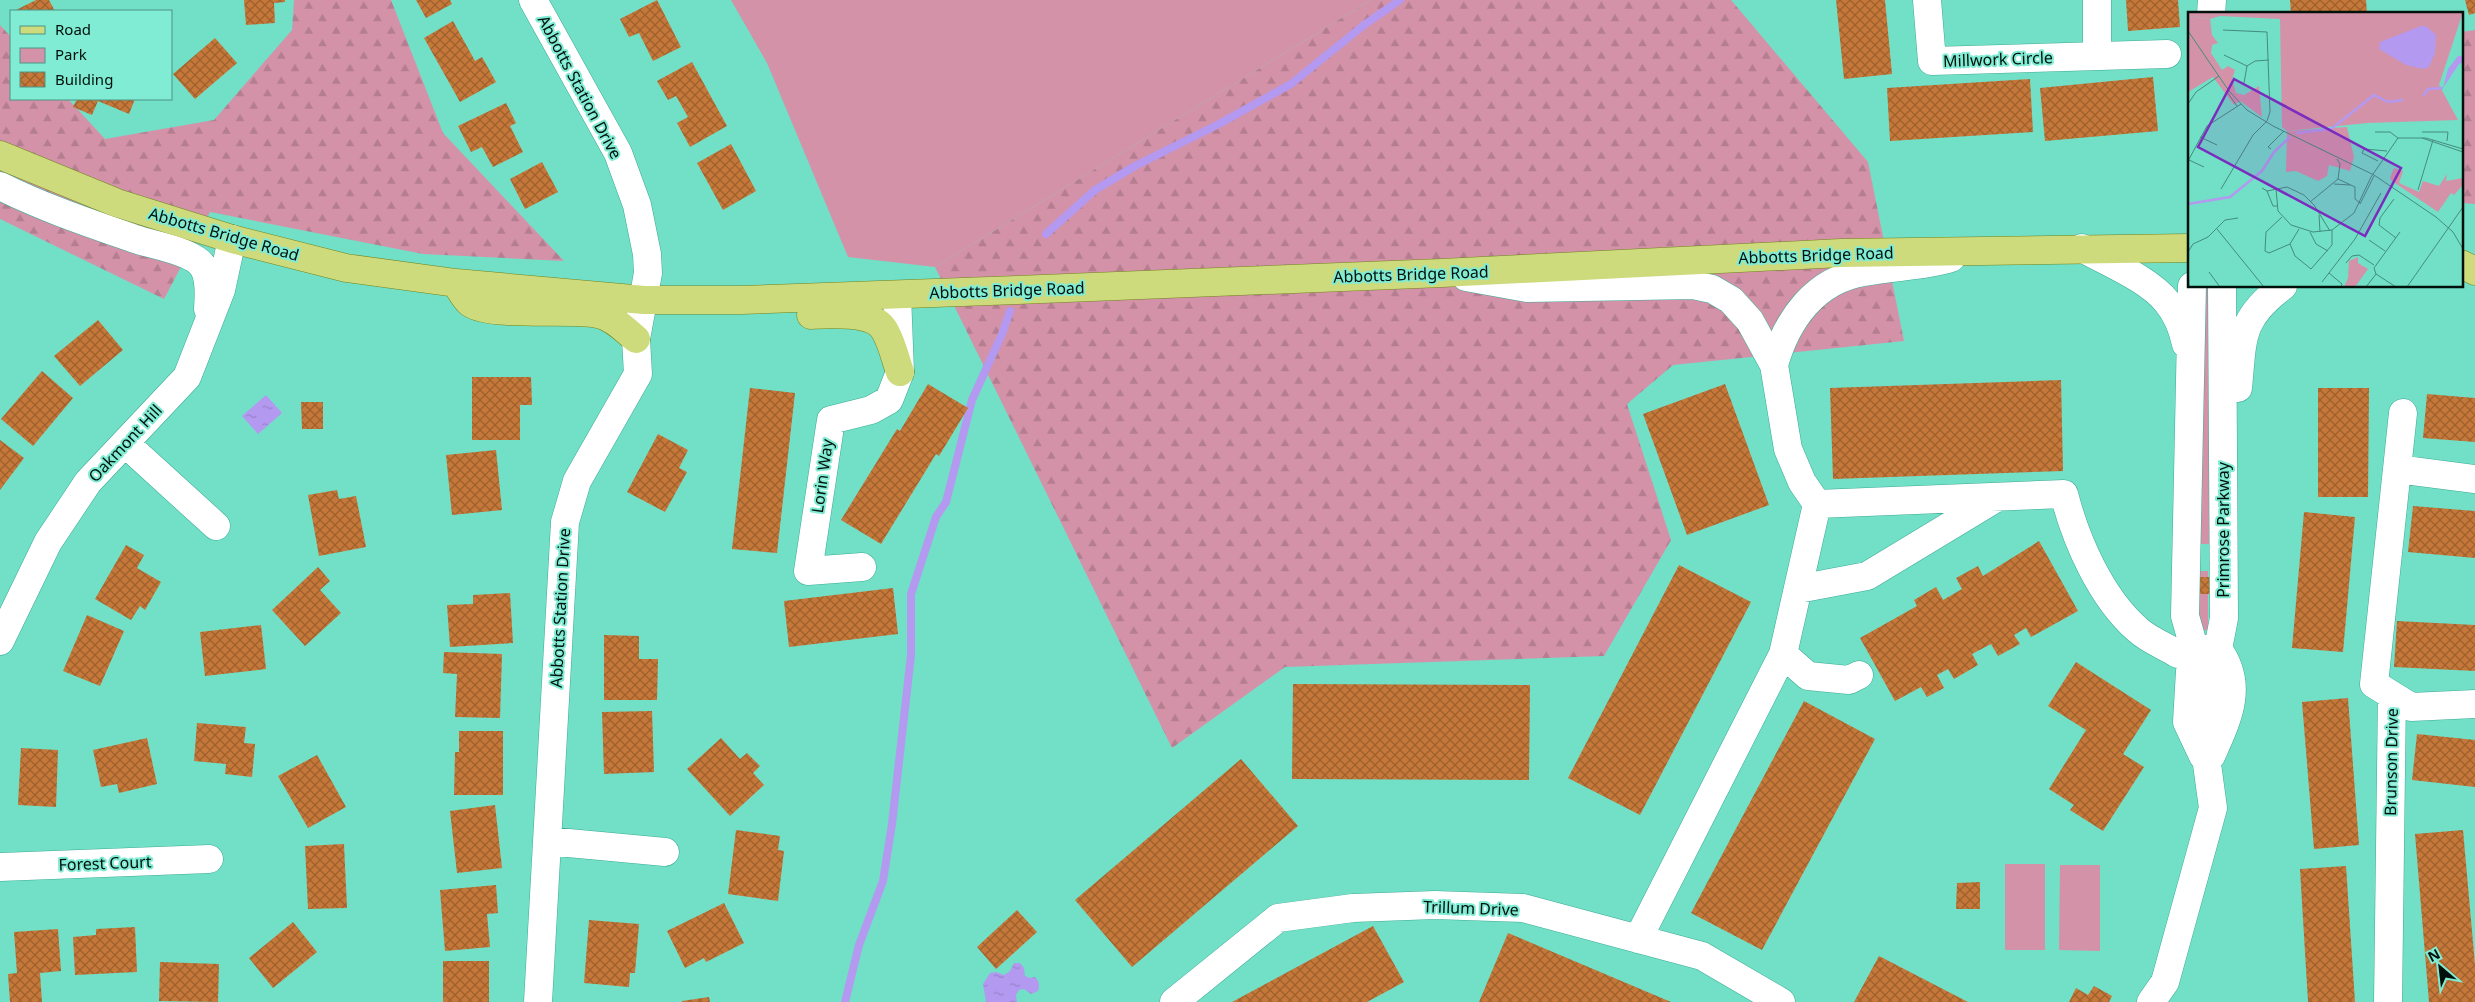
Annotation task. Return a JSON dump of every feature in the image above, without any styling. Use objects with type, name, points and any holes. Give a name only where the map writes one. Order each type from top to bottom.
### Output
[{"type":"main road","name":"Abbotts Bridge Road","points":[[0,155],[117,203],[232,240],[346,268],[456,283],[644,300],[741,300],[897,295],[1442,273],[1840,253],[2082,248],[2188,248]]},
{"type":"main road","points":[[2462,264],[2475,271]]},
{"type":"main road","points":[[2462,270],[2475,271]]},
{"type":"main road","points":[[456,283],[470,303],[478,308],[598,314],[612,320],[636,339]]},
{"type":"main road","points":[[741,300],[742,311],[756,317],[831,314],[871,318],[883,328],[900,372]]},
{"type":"street","name":"Abbotts Station Drive","points":[[533,0],[618,154],[637,206],[647,254],[648,273],[636,339],[638,374],[577,481],[565,522],[538,1002]]},
{"type":"street","name":"Millwork Circle","points":[[1927,0],[1932,61],[2168,54]]},
{"type":"street","points":[[2097,0],[2097,55]]},
{"type":"street","name":"Abbotts Bridge Road","points":[[0,186],[34,203],[91,224],[186,254],[200,263],[207,274],[208,325]]},
{"type":"street","name":"Oakmont Hill","points":[[0,641],[48,542],[88,482],[126,444],[187,377],[221,290],[232,240]]},
{"type":"street","points":[[2082,248],[2147,284],[2167,302],[2182,329],[2190,359]]},
{"type":"street","points":[[1774,365],[1781,341],[1801,308],[1816,293],[1838,279],[1863,272],[1905,268],[1945,260],[1973,250]]},
{"type":"street","points":[[1442,273],[1527,288],[1693,285],[1712,288],[1731,300],[1750,321],[1774,365],[1788,449],[1802,482],[1817,504],[1783,654],[1638,939]]},
{"type":"street","points":[[2192,288],[2185,616],[2203,653]]},
{"type":"street","name":"Primrose Parkway","points":[[2152,1002],[2165,982],[2213,808],[2207,764],[2187,722],[2190,672],[2224,618],[2222,288]]},
{"type":"street","points":[[2223,439],[2237,405],[2244,331],[2262,302],[2280,288]]},
{"type":"street","name":"Lorin Way","points":[[862,567],[808,571],[831,420],[871,410],[889,400],[900,372],[905,349],[904,328],[913,310],[935,293]]},
{"type":"street","name":"Lorin Way","points":[[897,295],[900,372]]},
{"type":"street","name":"Brunson Drive","points":[[2388,1002],[2392,694],[2374,684],[2403,413]]},
{"type":"street","points":[[126,444],[216,526]]},
{"type":"street","points":[[2397,469],[2475,479]]},
{"type":"street","points":[[1817,504],[2064,494],[2071,522],[2106,594],[2138,631],[2178,654],[2203,653],[2229,663],[2231,711],[2207,764]]},
{"type":"street","points":[[1798,589],[1867,576],[1999,497]]},
{"type":"street","points":[[2186,559],[2223,558]]},
{"type":"street","points":[[1783,654],[1808,676],[1849,680],[1859,675]]},
{"type":"street","points":[[2392,694],[2411,707],[2475,704]]},
{"type":"street","points":[[547,841],[665,852]]},
{"type":"street","name":"Forest Court","points":[[0,867],[209,859]]},
{"type":"street","name":"Trillum Drive","points":[[1174,1002],[1278,918],[1353,908],[1435,905],[1523,908],[1702,956],[1781,1002]]},
{"type":"green space","points":[[294,0],[391,0],[443,133],[564,261],[423,254],[210,212],[164,299],[0,219],[0,25],[10,36],[10,100],[69,100],[105,139],[214,120],[292,30]]},
{"type":"green space","points":[[731,0],[1371,0],[935,267],[848,257],[767,63]]},
{"type":"green space","points":[[1371,0],[1731,0],[1868,162],[1904,341],[1673,365],[1627,404],[1671,540],[1604,656],[1285,667],[1172,748],[935,267]]},
{"type":"green space","points":[[2475,30],[2475,204],[2462,203],[2462,32]]},
{"type":"green space","points":[[2206,288],[2213,288],[2209,544],[2200,544]]},
{"type":"green space","points":[[2198,571],[2208,571],[2208,630],[2196,631]]},
{"type":"green space","points":[[2005,864],[2045,864],[2045,950],[2005,950]]},
{"type":"green space","points":[[2060,865],[2100,865],[2100,951],[2059,950]]},
{"type":"water","points":[[266,395],[282,413],[258,434],[242,416]]},
{"type":"water","points":[[1014,963],[1020,963],[1024,968],[1025,976],[1035,977],[1039,985],[1038,991],[1031,994],[1024,989],[1019,990],[1016,995],[1017,1002],[986,1002],[983,984],[990,973],[996,972],[1004,975],[1010,971]]},
{"type":"building","points":[[36,0],[49,0],[54,10],[16,10]]},
{"type":"building","points":[[244,0],[285,0],[285,2],[274,3],[275,23],[246,25]]},
{"type":"building","points":[[416,0],[450,0],[452,4],[426,18]]},
{"type":"building","points":[[657,0],[681,47],[653,61],[639,33],[629,37],[620,19]]},
{"type":"building","points":[[1836,0],[1885,0],[1892,74],[1844,79]]},
{"type":"building","points":[[2126,0],[2178,0],[2180,27],[2128,31]]},
{"type":"building","points":[[2290,0],[2366,0],[2367,12],[2291,12]]},
{"type":"building","points":[[2465,0],[2475,0],[2475,13],[2469,15]]},
{"type":"building","points":[[453,21],[475,61],[482,57],[496,82],[460,102],[424,38]]},
{"type":"building","points":[[215,38],[237,63],[195,99],[173,74]]},
{"type":"building","points":[[692,62],[727,126],[690,147],[677,123],[688,117],[676,96],[668,100],[657,81]]},
{"type":"building","points":[[2153,77],[2158,131],[2045,141],[2040,88]]},
{"type":"building","points":[[2030,79],[2033,132],[1890,141],[1887,88]]},
{"type":"building","points":[[76,100],[135,100],[129,114],[98,101],[92,115],[73,107]]},
{"type":"building","points":[[506,103],[516,123],[510,126],[523,152],[493,167],[482,147],[471,152],[458,126]]},
{"type":"building","points":[[731,144],[756,191],[723,210],[697,163]]},
{"type":"building","points":[[542,162],[558,192],[525,209],[510,179]]},
{"type":"building","points":[[98,320],[123,350],[80,386],[54,356]]},
{"type":"building","points":[[42,371],[73,398],[33,446],[1,419]]},
{"type":"building","points":[[472,377],[531,377],[532,405],[520,405],[520,440],[472,440]]},
{"type":"building","points":[[2061,380],[2063,471],[1833,479],[1830,388]]},
{"type":"building","points":[[928,384],[968,408],[939,456],[936,454],[881,544],[841,520],[897,429],[900,431]]},
{"type":"building","points":[[1725,384],[1769,505],[1687,535],[1643,414]]},
{"type":"building","points":[[750,388],[795,393],[777,553],[732,549]]},
{"type":"building","points":[[2318,388],[2369,388],[2368,497],[2318,497]]},
{"type":"building","points":[[2427,394],[2475,398],[2475,442],[2423,438]]},
{"type":"building","points":[[301,402],[323,402],[323,429],[302,429]]},
{"type":"building","points":[[658,434],[688,450],[679,468],[687,472],[665,512],[627,492]]},
{"type":"building","points":[[0,440],[24,458],[0,490]]},
{"type":"building","points":[[496,450],[502,510],[452,515],[446,455]]},
{"type":"building","points":[[337,490],[339,499],[356,496],[366,547],[319,556],[308,495]]},
{"type":"building","points":[[2413,506],[2475,511],[2475,558],[2408,552]]},
{"type":"building","points":[[2304,512],[2355,517],[2343,652],[2292,648]]},
{"type":"building","points":[[2039,541],[2078,611],[2031,637],[2026,628],[2014,635],[2020,644],[1998,656],[1991,644],[1972,654],[1978,665],[1954,679],[1948,669],[1937,675],[1944,688],[1927,697],[1921,687],[1895,701],[1860,638],[1917,606],[1914,600],[1936,587],[1943,600],[1962,589],[1956,578],[1978,566],[1983,576]]},
{"type":"building","points":[[126,545],[144,555],[137,568],[161,582],[145,610],[140,606],[131,620],[95,599]]},
{"type":"building","points":[[1679,565],[1751,602],[1640,815],[1568,778]]},
{"type":"building","points":[[318,567],[330,581],[320,590],[341,613],[305,646],[272,610]]},
{"type":"building","points":[[2197,577],[2210,577],[2210,594],[2196,594]]},
{"type":"building","points":[[893,588],[898,634],[789,647],[784,601]]},
{"type":"building","points":[[510,593],[513,643],[450,647],[447,605],[473,604],[473,595]]},
{"type":"building","points":[[87,615],[124,631],[100,686],[63,671]]},
{"type":"building","points":[[2397,621],[2475,625],[2475,671],[2394,667]]},
{"type":"building","points":[[261,625],[266,669],[205,676],[200,632]]},
{"type":"building","points":[[604,635],[639,636],[639,659],[658,659],[657,700],[604,700]]},
{"type":"building","points":[[444,652],[502,654],[500,718],[455,717],[457,674],[443,673]]},
{"type":"building","points":[[2076,662],[2151,710],[2123,754],[2144,767],[2103,831],[2070,810],[2074,805],[2049,789],[2086,730],[2048,706]]},
{"type":"building","points":[[1293,684],[1530,685],[1529,780],[1292,779]]},
{"type":"building","points":[[2348,698],[2359,845],[2314,849],[2302,702]]},
{"type":"building","points":[[1804,701],[1875,739],[1762,950],[1691,913]]},
{"type":"building","points":[[652,711],[654,772],[604,774],[602,712]]},
{"type":"building","points":[[197,723],[246,727],[244,743],[255,744],[252,777],[225,774],[226,764],[194,761]]},
{"type":"building","points":[[459,731],[503,731],[503,795],[454,795],[455,752],[459,752]]},
{"type":"building","points":[[2417,734],[2475,740],[2475,787],[2412,780]]},
{"type":"building","points":[[147,738],[157,784],[119,793],[117,784],[101,787],[93,750]]},
{"type":"building","points":[[721,738],[740,759],[747,753],[760,766],[753,773],[764,785],[730,816],[687,769]]},
{"type":"building","points":[[21,748],[58,750],[56,807],[18,805]]},
{"type":"building","points":[[317,755],[346,807],[308,828],[278,776]]},
{"type":"building","points":[[1241,759],[1298,826],[1132,967],[1075,900]]},
{"type":"building","points":[[495,805],[502,868],[457,873],[450,811]]},
{"type":"building","points":[[736,830],[780,836],[778,850],[784,851],[778,901],[728,894]]},
{"type":"building","points":[[2463,830],[2475,965],[2475,1002],[2429,1002],[2415,834]]},
{"type":"building","points":[[344,844],[347,908],[308,909],[305,846]]},
{"type":"building","points":[[2346,866],[2355,1002],[2308,1002],[2300,869]]},
{"type":"building","points":[[1980,882],[1980,909],[1956,909],[1957,883]]},
{"type":"building","points":[[496,885],[498,913],[487,914],[490,947],[445,951],[440,890]]},
{"type":"building","points":[[724,903],[744,943],[706,962],[704,958],[685,968],[667,931]]},
{"type":"building","points":[[1017,910],[1037,932],[996,969],[977,947]]},
{"type":"building","points":[[589,920],[639,924],[635,973],[630,973],[629,987],[584,983]]},
{"type":"building","points":[[293,922],[317,952],[273,988],[249,958]]},
{"type":"building","points":[[1373,926],[1404,982],[1367,1002],[1232,1002]]},
{"type":"building","points":[[135,927],[137,972],[75,975],[73,937],[96,935],[96,929]]},
{"type":"building","points":[[58,929],[61,971],[40,973],[42,1002],[10,1002],[8,974],[17,973],[14,932]]},
{"type":"building","points":[[1508,933],[1671,1002],[1479,1002]]},
{"type":"building","points":[[1879,956],[1968,1002],[1854,1002]]},
{"type":"building","points":[[443,961],[489,961],[489,1002],[443,1002]]},
{"type":"building","points":[[160,962],[219,964],[218,1002],[159,1001]]},
{"type":"building","points":[[2094,986],[2112,996],[2109,1002],[2069,1002],[2076,988],[2088,995]]},
{"type":"building","points":[[709,997],[710,1002],[682,1002],[682,1001]]},
{"type":"waterway","points":[[1046,234],[1095,190],[1135,166],[1217,125],[1291,84],[1364,25],[1400,0]]},
{"type":"waterway","points":[[845,1002],[859,945],[883,881],[892,824],[911,655],[911,594],[936,517],[946,502],[972,400],[1002,334],[1010,311]]}]
